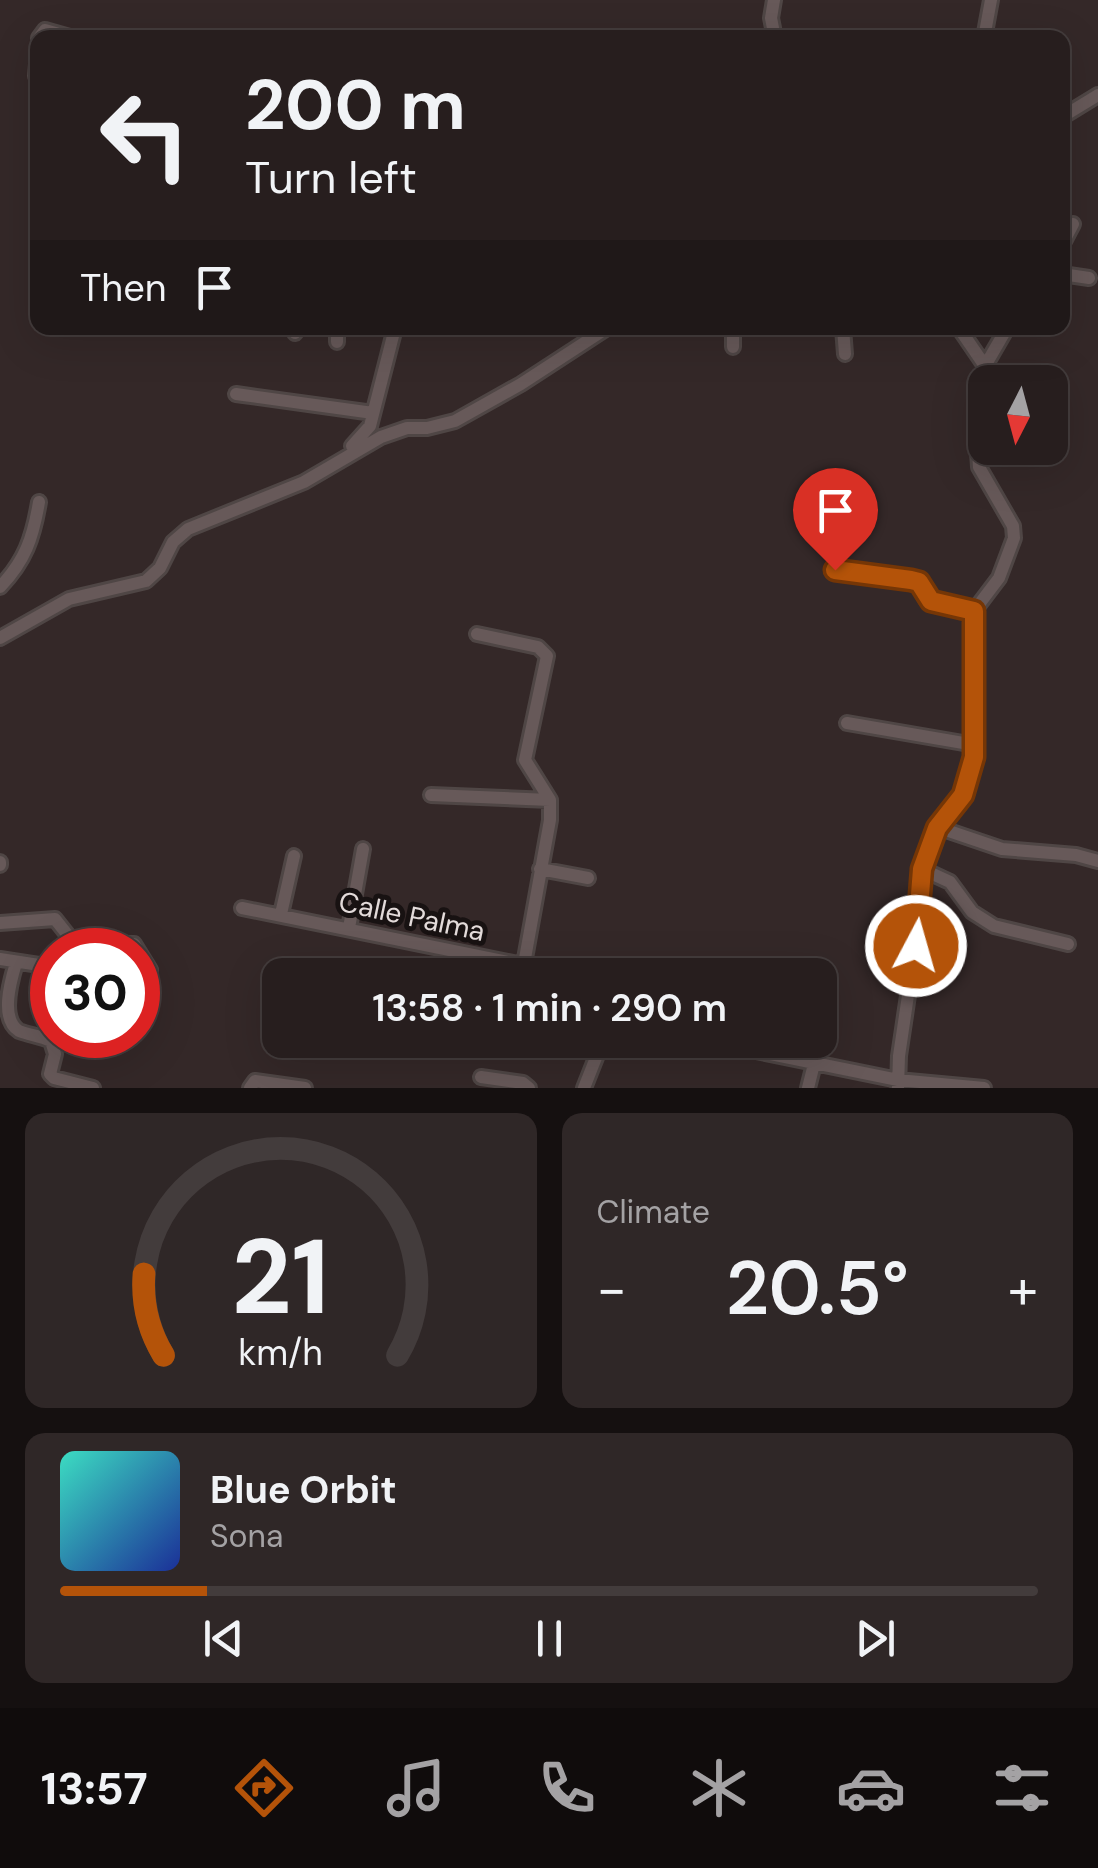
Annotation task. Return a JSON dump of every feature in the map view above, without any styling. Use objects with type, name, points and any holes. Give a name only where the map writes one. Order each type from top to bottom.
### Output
[{"type":"street","points":[[774,0],[774,30]]},
{"type":"street","points":[[985,30],[991,0]]},
{"type":"street","points":[[1070,112],[1098,94]]},
{"type":"street","points":[[1070,231],[1074,224]]},
{"type":"street","points":[[1070,275],[1089,278]]},
{"type":"street","points":[[350,453],[370,426],[393,335]]},
{"type":"street","points":[[0,638],[69,598],[146,581],[160,568],[173,542],[188,529],[290,489],[397,430],[455,421],[596,335]]},
{"type":"street","points":[[733,335],[733,347]]},
{"type":"street","points":[[844,335],[845,354]]},
{"type":"street","points":[[965,335],[984,365]]},
{"type":"street","points":[[986,365],[1003,335]]},
{"type":"street","points":[[236,394],[373,413]]},
{"type":"street","points":[[898,1084],[921,908],[922,869],[937,828],[963,795],[975,745],[974,611],[999,578],[1012,548],[1013,526],[979,465]]},
{"type":"street","points":[[0,588],[21,566],[33,537],[38,502]]},
{"type":"street","points":[[835,570],[919,582],[931,601],[974,611]]},
{"type":"street","points":[[477,634],[538,647],[548,656],[525,760],[550,800],[525,958]]},
{"type":"street","points":[[847,723],[975,745]]},
{"type":"street","points":[[431,796],[550,800]]},
{"type":"street","points":[[937,828],[1002,849],[1076,855],[1098,861]]},
{"type":"street","points":[[349,928],[363,849]]},
{"type":"street","points":[[281,914],[294,856]]},
{"type":"street","points":[[922,869],[950,882],[972,912],[994,926],[1068,944]]},
{"type":"street","points":[[540,870],[588,878]]},
{"type":"street","name":"Calle Palma","points":[[242,908],[495,958]]},
{"type":"street","points":[[0,922],[55,919],[62,928]]},
{"type":"street","points":[[0,959],[30,965]]},
{"type":"street","points":[[16,963],[4,1006],[9,1023],[16,1030],[51,1040],[55,1054],[50,1074],[54,1078],[93,1088]]},
{"type":"street","points":[[584,1088],[596,1058]]},
{"type":"street","points":[[787,1058],[898,1084],[984,1088]]},
{"type":"street","points":[[808,1088],[814,1064]]},
{"type":"street","points":[[481,1077],[523,1083],[529,1088]]},
{"type":"street","points":[[250,1088],[255,1082],[305,1088]]},
{"type":"route","points":[[835,570],[919,582],[926,599],[974,611],[974,757],[963,795],[937,828],[922,869],[916,946]]}]
